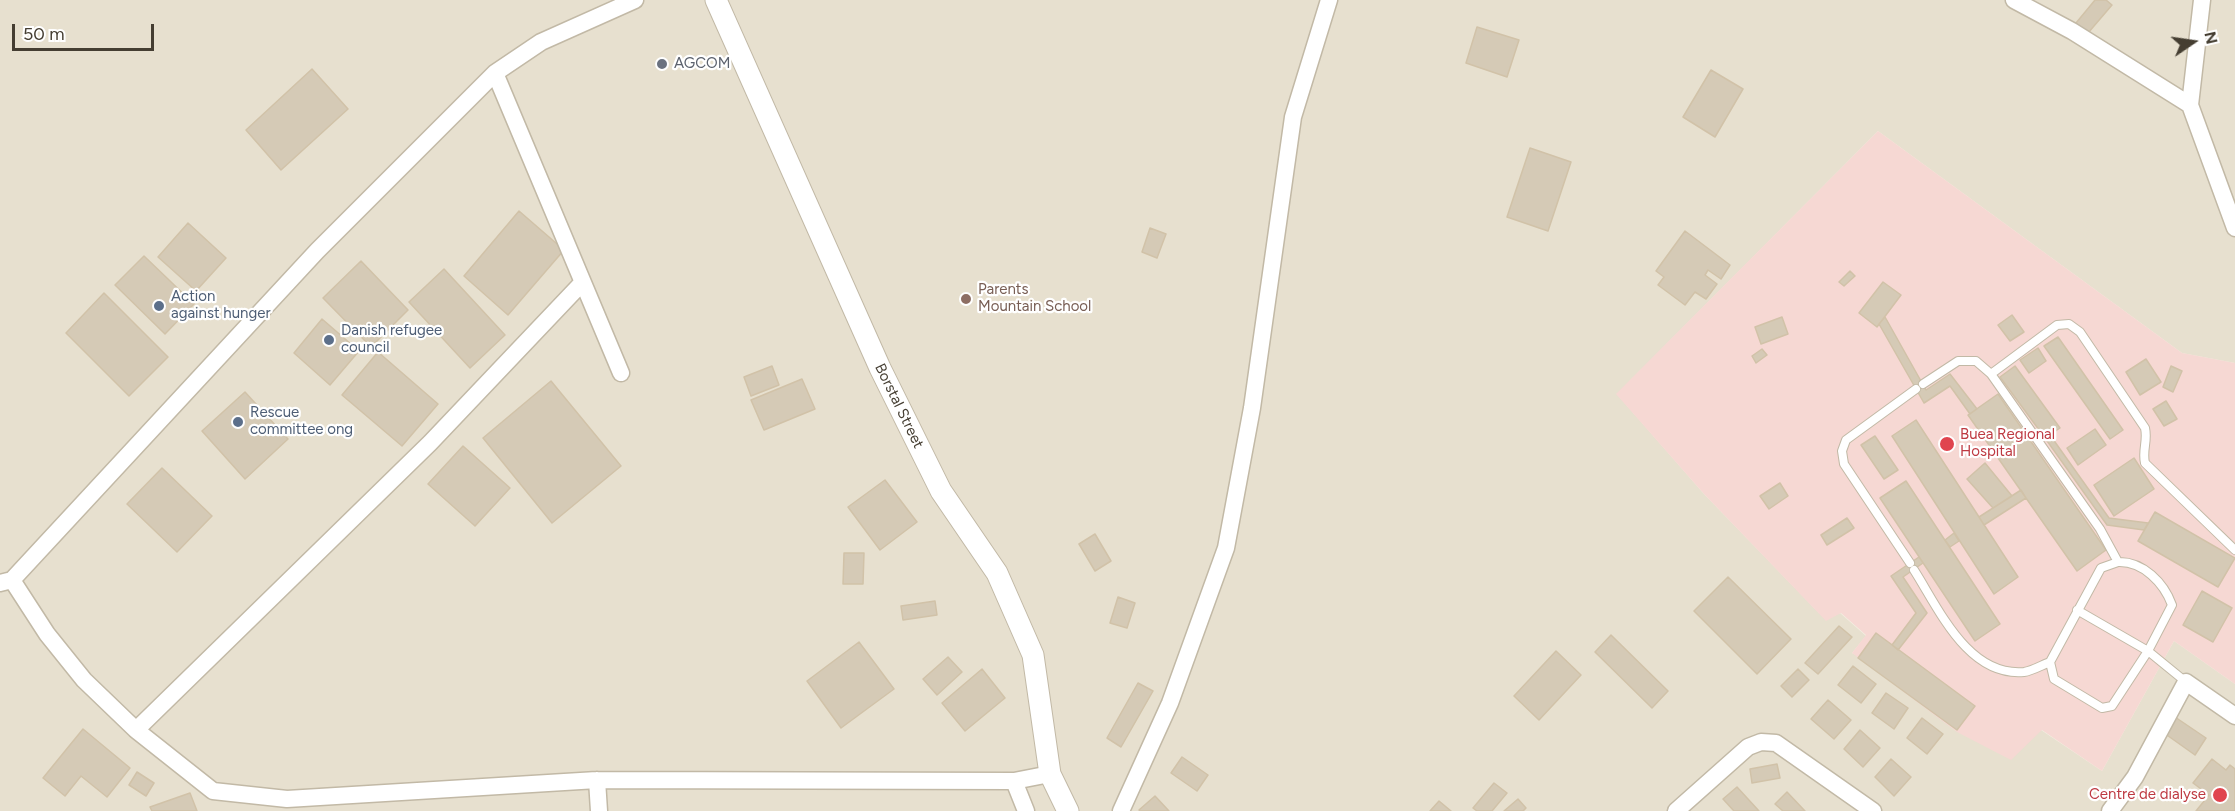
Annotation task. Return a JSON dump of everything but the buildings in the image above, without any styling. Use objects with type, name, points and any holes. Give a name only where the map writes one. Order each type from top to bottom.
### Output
[{"type":"street","points":[[635,0],[541,42],[495,73],[317,251],[6,582],[84,680],[136,730],[213,791],[287,799],[597,780],[1014,781],[1050,774]]},
{"type":"street","name":"Borstal Street","points":[[716,0],[880,368],[941,491],[997,573],[1033,655],[1050,774],[1068,811]]},
{"type":"street","points":[[1121,811],[1170,703],[1226,548],[1252,408],[1293,117],[1329,0]]},
{"type":"street","points":[[2014,0],[2072,31],[2190,105]]},
{"type":"street","points":[[2202,0],[2190,105],[2235,228]]},
{"type":"street","points":[[495,73],[621,373]]},
{"type":"street","points":[[136,730],[430,442],[582,284]]},
{"type":"street","points":[[2110,811],[2135,777],[2186,682],[2235,716]]},
{"type":"street","points":[[1676,811],[1748,747],[1761,742],[1776,743],[1873,811]]},
{"type":"street","points":[[597,780],[599,811]]},
{"type":"street","points":[[1014,781],[1026,811]]},
{"type":"lane","points":[[1991,374],[2057,325],[2069,324],[2079,332],[2145,428],[2147,438],[2142,450],[2145,463],[2235,550]]},
{"type":"lane","points":[[2050,662],[2025,672],[1999,671],[1964,647],[1844,464],[1842,451],[1846,440],[1958,361],[1976,362],[1991,374],[2100,529],[2118,562]]},
{"type":"lane","points":[[2118,562],[2133,562],[2166,588],[2172,605],[2148,651],[2112,706],[2102,708],[2054,679],[2050,662],[2077,610],[2101,568],[2118,562]]},
{"type":"lane","points":[[2077,610],[2148,651],[2186,682]]},
{"type":"shaded area","points":[[0,0],[2235,0],[2235,363],[2182,353],[1878,131],[1617,394],[1704,494],[1826,620],[1840,613],[1866,636],[1852,653],[2041,730],[2102,771],[2174,641],[2235,684],[2235,811],[0,811]]},
{"type":"shaded area","name":"Buea Regional Hospital","points":[[1878,131],[2182,353],[2235,363],[2235,684],[2174,641],[2102,771],[2042,730],[2011,760],[1957,732],[1852,653],[1866,635],[1841,613],[1826,621],[1704,494],[1616,394]]},
{"type":"place","name":"AGCOM","points":[[662,64]]},
{"type":"place","name":"Parents Mountain School","points":[[966,299]]},
{"type":"place","name":"Action against hunger","points":[[159,306]]},
{"type":"place","name":"Danish refugee council","points":[[329,340]]},
{"type":"place","name":"Rescue committee ong","points":[[238,422]]},
{"type":"place","name":"Buea Regional Hospital","points":[[1947,444]]},
{"type":"place","name":"Centre de dialyse","points":[[2220,795]]}]
